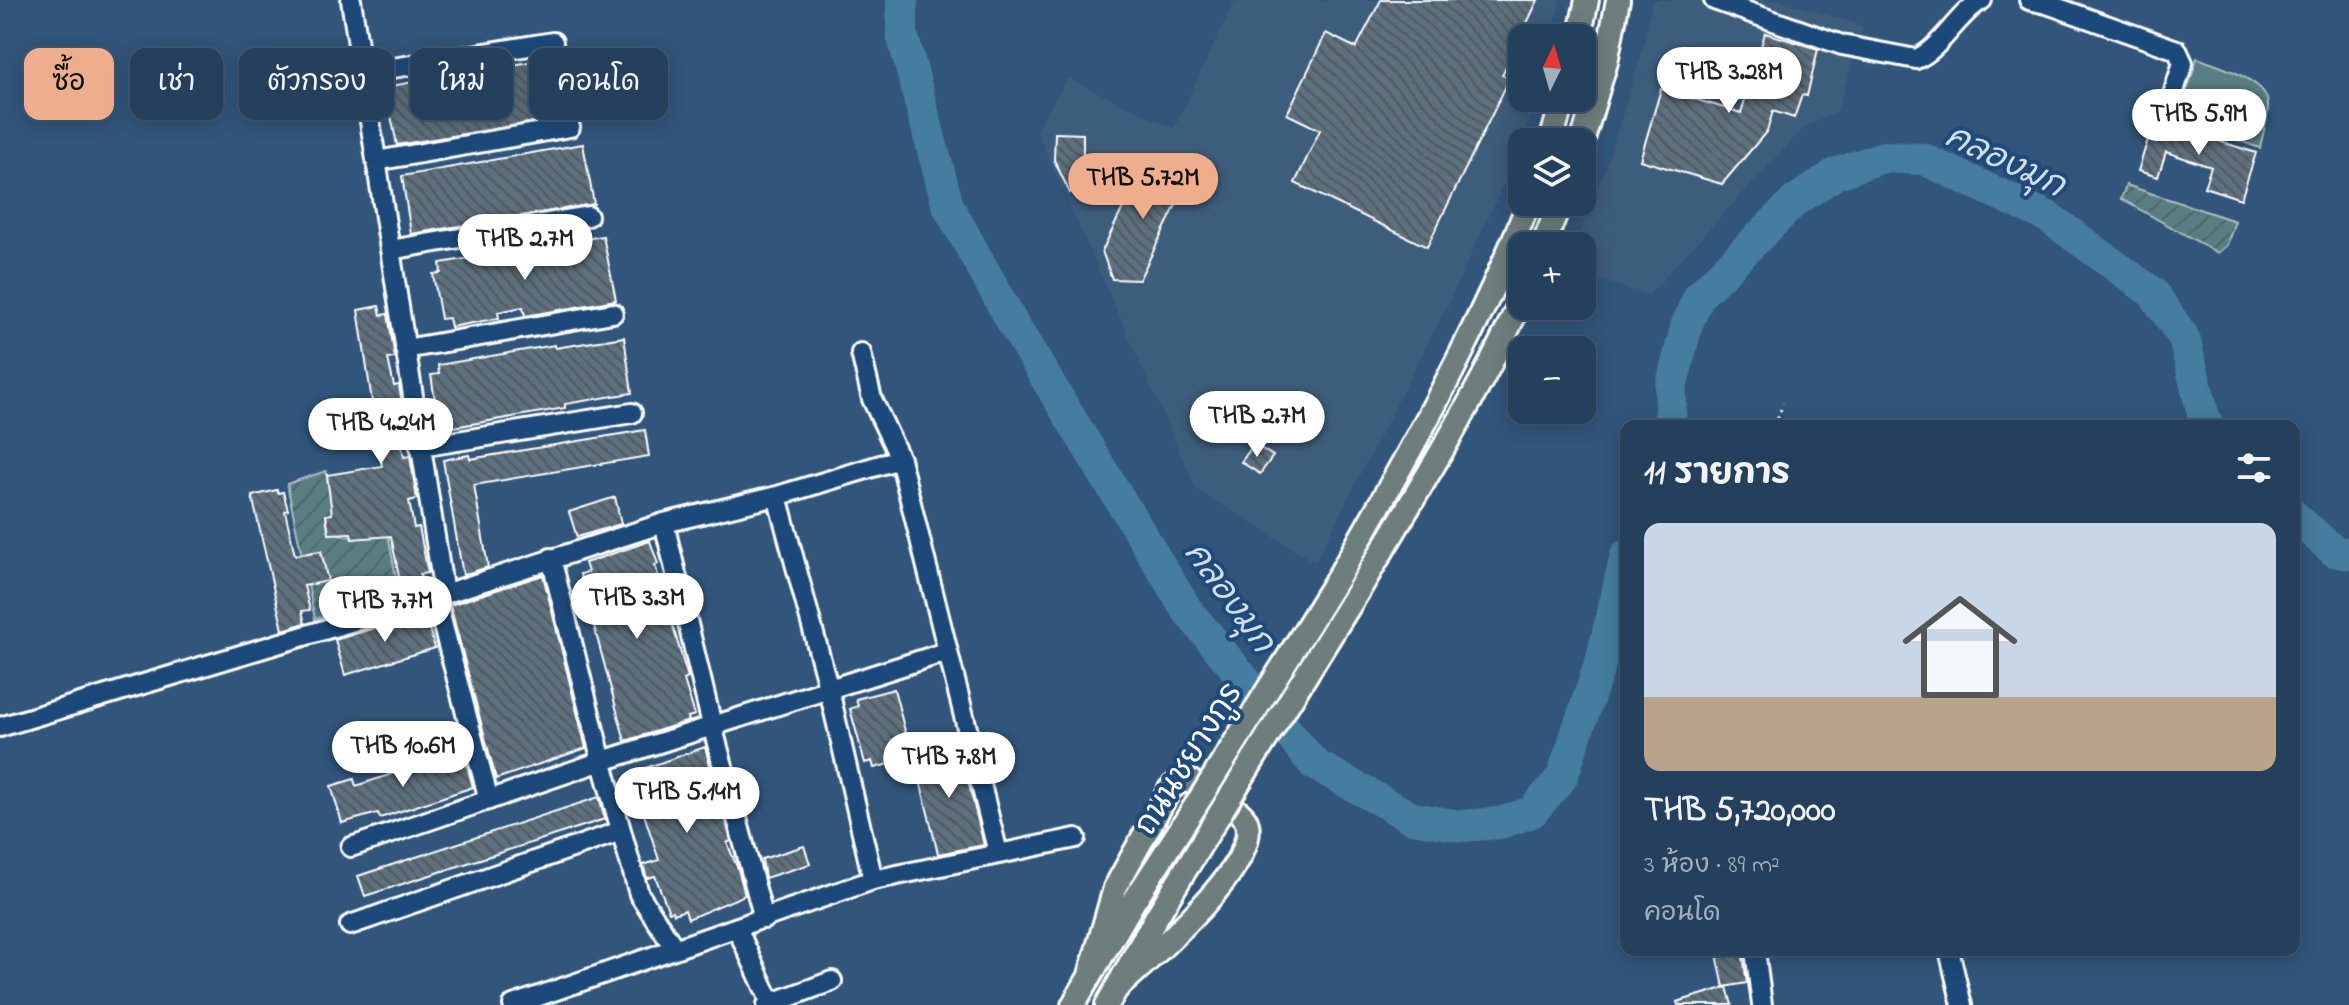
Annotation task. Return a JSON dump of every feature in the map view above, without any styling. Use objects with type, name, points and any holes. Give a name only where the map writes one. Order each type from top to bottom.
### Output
[{"type":"main road","points":[[1582,24],[1587,0]]},
{"type":"main road","points":[[1586,128],[1606,62],[1618,0]]},
{"type":"main road","name":"ถนนชยางกูร","points":[[1073,1005],[1339,576],[1426,424],[1475,330],[1523,216]]},
{"type":"main road","name":"ถนนชยางกูร","points":[[1112,997],[1217,818],[1451,435],[1512,320]]},
{"type":"main road","points":[[1090,975],[1115,888],[1170,789],[1180,781],[1190,781],[1244,817],[1248,829],[1246,845],[1214,893],[1112,997]]},
{"type":"street","points":[[351,0],[358,48]]},
{"type":"street","points":[[1714,0],[1834,42],[1916,59],[1982,0]]},
{"type":"street","points":[[2029,0],[2177,50],[2183,63],[2167,113]]},
{"type":"street","points":[[394,68],[553,42]]},
{"type":"street","points":[[369,120],[440,595],[489,800]]},
{"type":"street","points":[[376,161],[570,127]]},
{"type":"street","points":[[390,250],[588,216]]},
{"type":"street","points":[[405,349],[613,313]]},
{"type":"street","points":[[861,353],[872,399],[900,459],[998,853]]},
{"type":"street","points":[[420,447],[632,413]]},
{"type":"street","points":[[0,727],[440,595],[664,523],[777,496],[900,459]]},
{"type":"street","points":[[777,496],[829,690],[873,880]]},
{"type":"street","points":[[664,523],[712,725],[764,919]]},
{"type":"street","points":[[551,558],[639,894],[675,949]]},
{"type":"street","points":[[351,847],[602,761],[946,652]]},
{"type":"street","points":[[350,925],[621,831]]},
{"type":"street","points":[[514,1005],[873,880],[1076,838]]},
{"type":"street","points":[[737,928],[770,1004],[832,981]]},
{"type":"street","points":[[1756,956],[1762,1005]]},
{"type":"street","points":[[1950,956],[1962,1005]]},
{"type":"path","points":[[1777,420],[1783,403]]},
{"type":"shaded area","points":[[1235,0],[1560,0],[1555,24],[1508,24],[1508,112],[1531,112],[1525,128],[1508,128],[1508,174],[1451,298],[1315,563],[1196,489],[1036,129],[1068,78],[1174,128]]},
{"type":"shaded area","points":[[1652,0],[1779,0],[1864,26],[1837,112],[1805,127],[1648,295],[1596,279],[1596,232],[1581,232],[1587,216],[1596,216],[1596,193],[1643,48]]},
{"type":"green space","points":[[2197,58],[2240,75],[2266,95],[2267,115],[2260,148],[2204,129],[2207,113],[2183,104]]},
{"type":"green space","points":[[2126,185],[2235,221],[2227,245],[2218,253],[2121,199]]},
{"type":"green space","points":[[326,471],[333,514],[326,516],[328,528],[350,537],[388,534],[399,594],[315,619],[287,484]]},
{"type":"building","points":[[1381,0],[1538,0],[1526,24],[1508,24],[1508,62],[1502,75],[1508,77],[1508,82],[1427,247],[1295,183],[1320,130],[1287,114],[1326,33],[1356,48]]},
{"type":"building","points":[[1765,33],[1818,49],[1807,96],[1802,95],[1794,118],[1773,111],[1767,131],[1722,184],[1640,160],[1661,89],[1741,113]]},
{"type":"building","points":[[529,62],[529,120],[547,120],[397,145],[392,120],[394,85],[410,83],[410,120],[513,120],[513,65]]},
{"type":"building","points":[[2154,120],[2256,153],[2241,199],[2204,187],[2211,167],[2166,152],[2158,177],[2138,171]]},
{"type":"building","points":[[1055,133],[1083,134],[1083,159],[1093,184],[1070,193],[1054,160]]},
{"type":"building","points":[[583,144],[594,204],[411,234],[402,176]]},
{"type":"building","points":[[1147,158],[1189,179],[1139,280],[1112,279],[1102,251]]},
{"type":"building","points":[[603,236],[616,300],[525,316],[523,307],[498,312],[499,318],[451,327],[449,318],[441,319],[433,274],[441,273],[440,263]]},
{"type":"building","points":[[379,306],[381,315],[388,314],[395,358],[388,359],[394,386],[399,385],[406,428],[398,430],[404,457],[410,456],[417,499],[409,501],[414,528],[419,527],[428,573],[420,574],[422,583],[401,587],[391,536],[352,539],[351,533],[329,534],[326,515],[332,514],[327,475],[382,466],[358,310]]},
{"type":"building","points":[[624,337],[632,393],[448,428],[446,419],[438,420],[431,375],[439,374],[438,365]]},
{"type":"building","points":[[645,430],[649,456],[474,485],[488,567],[463,575],[443,460],[469,455],[470,459]]},
{"type":"building","points":[[1254,444],[1273,456],[1260,474],[1241,462]]},
{"type":"building","points":[[277,490],[278,493],[283,492],[288,510],[285,511],[295,555],[321,551],[328,581],[304,586],[310,610],[302,611],[305,623],[283,630],[252,496]]},
{"type":"building","points":[[615,497],[621,524],[577,537],[569,512]]},
{"type":"building","points":[[650,541],[688,678],[684,680],[695,715],[688,717],[689,721],[625,741],[580,574],[588,572],[585,563]]},
{"type":"building","points":[[543,575],[586,748],[496,779],[450,605]]},
{"type":"building","points":[[424,613],[435,648],[345,675],[335,640]]},
{"type":"building","points":[[894,689],[912,758],[874,768],[872,761],[865,763],[850,709],[858,706],[856,699]]},
{"type":"building","points":[[959,745],[984,845],[938,854],[914,756]]},
{"type":"building","points":[[705,747],[714,780],[708,782],[720,820],[725,818],[731,841],[727,843],[745,895],[688,919],[685,910],[674,914],[673,911],[669,912],[655,876],[647,878],[643,865],[659,860],[641,805],[628,809],[623,792],[637,787],[635,781],[642,779],[640,770]]},
{"type":"building","points":[[463,750],[473,787],[380,818],[378,813],[342,823],[331,786],[354,779],[356,786]]},
{"type":"building","points":[[599,797],[605,819],[365,896],[358,876]]},
{"type":"building","points":[[804,846],[810,864],[765,878],[762,859]]},
{"type":"building","points":[[1717,956],[1743,956],[1747,983],[1724,987]]},
{"type":"building","points":[[1727,987],[1732,1005],[1678,1005],[1677,1002]]},
{"type":"waterway","name":"คลองมุก","points":[[902,0],[902,34],[948,206],[1015,327],[1187,610],[1314,764],[1412,818],[1461,826],[1500,823],[1532,812],[1562,777],[1602,658],[1620,581]]},
{"type":"waterway","name":"คลองมุก","points":[[1670,420],[1671,388],[1687,324],[1699,296],[1795,201],[1835,174],[1883,157],[1923,159],[2048,217],[2153,293],[2184,338],[2205,420]]},
{"type":"waterway","name":"คลองมุก","points":[[2300,521],[2334,551],[2349,554]]}]
